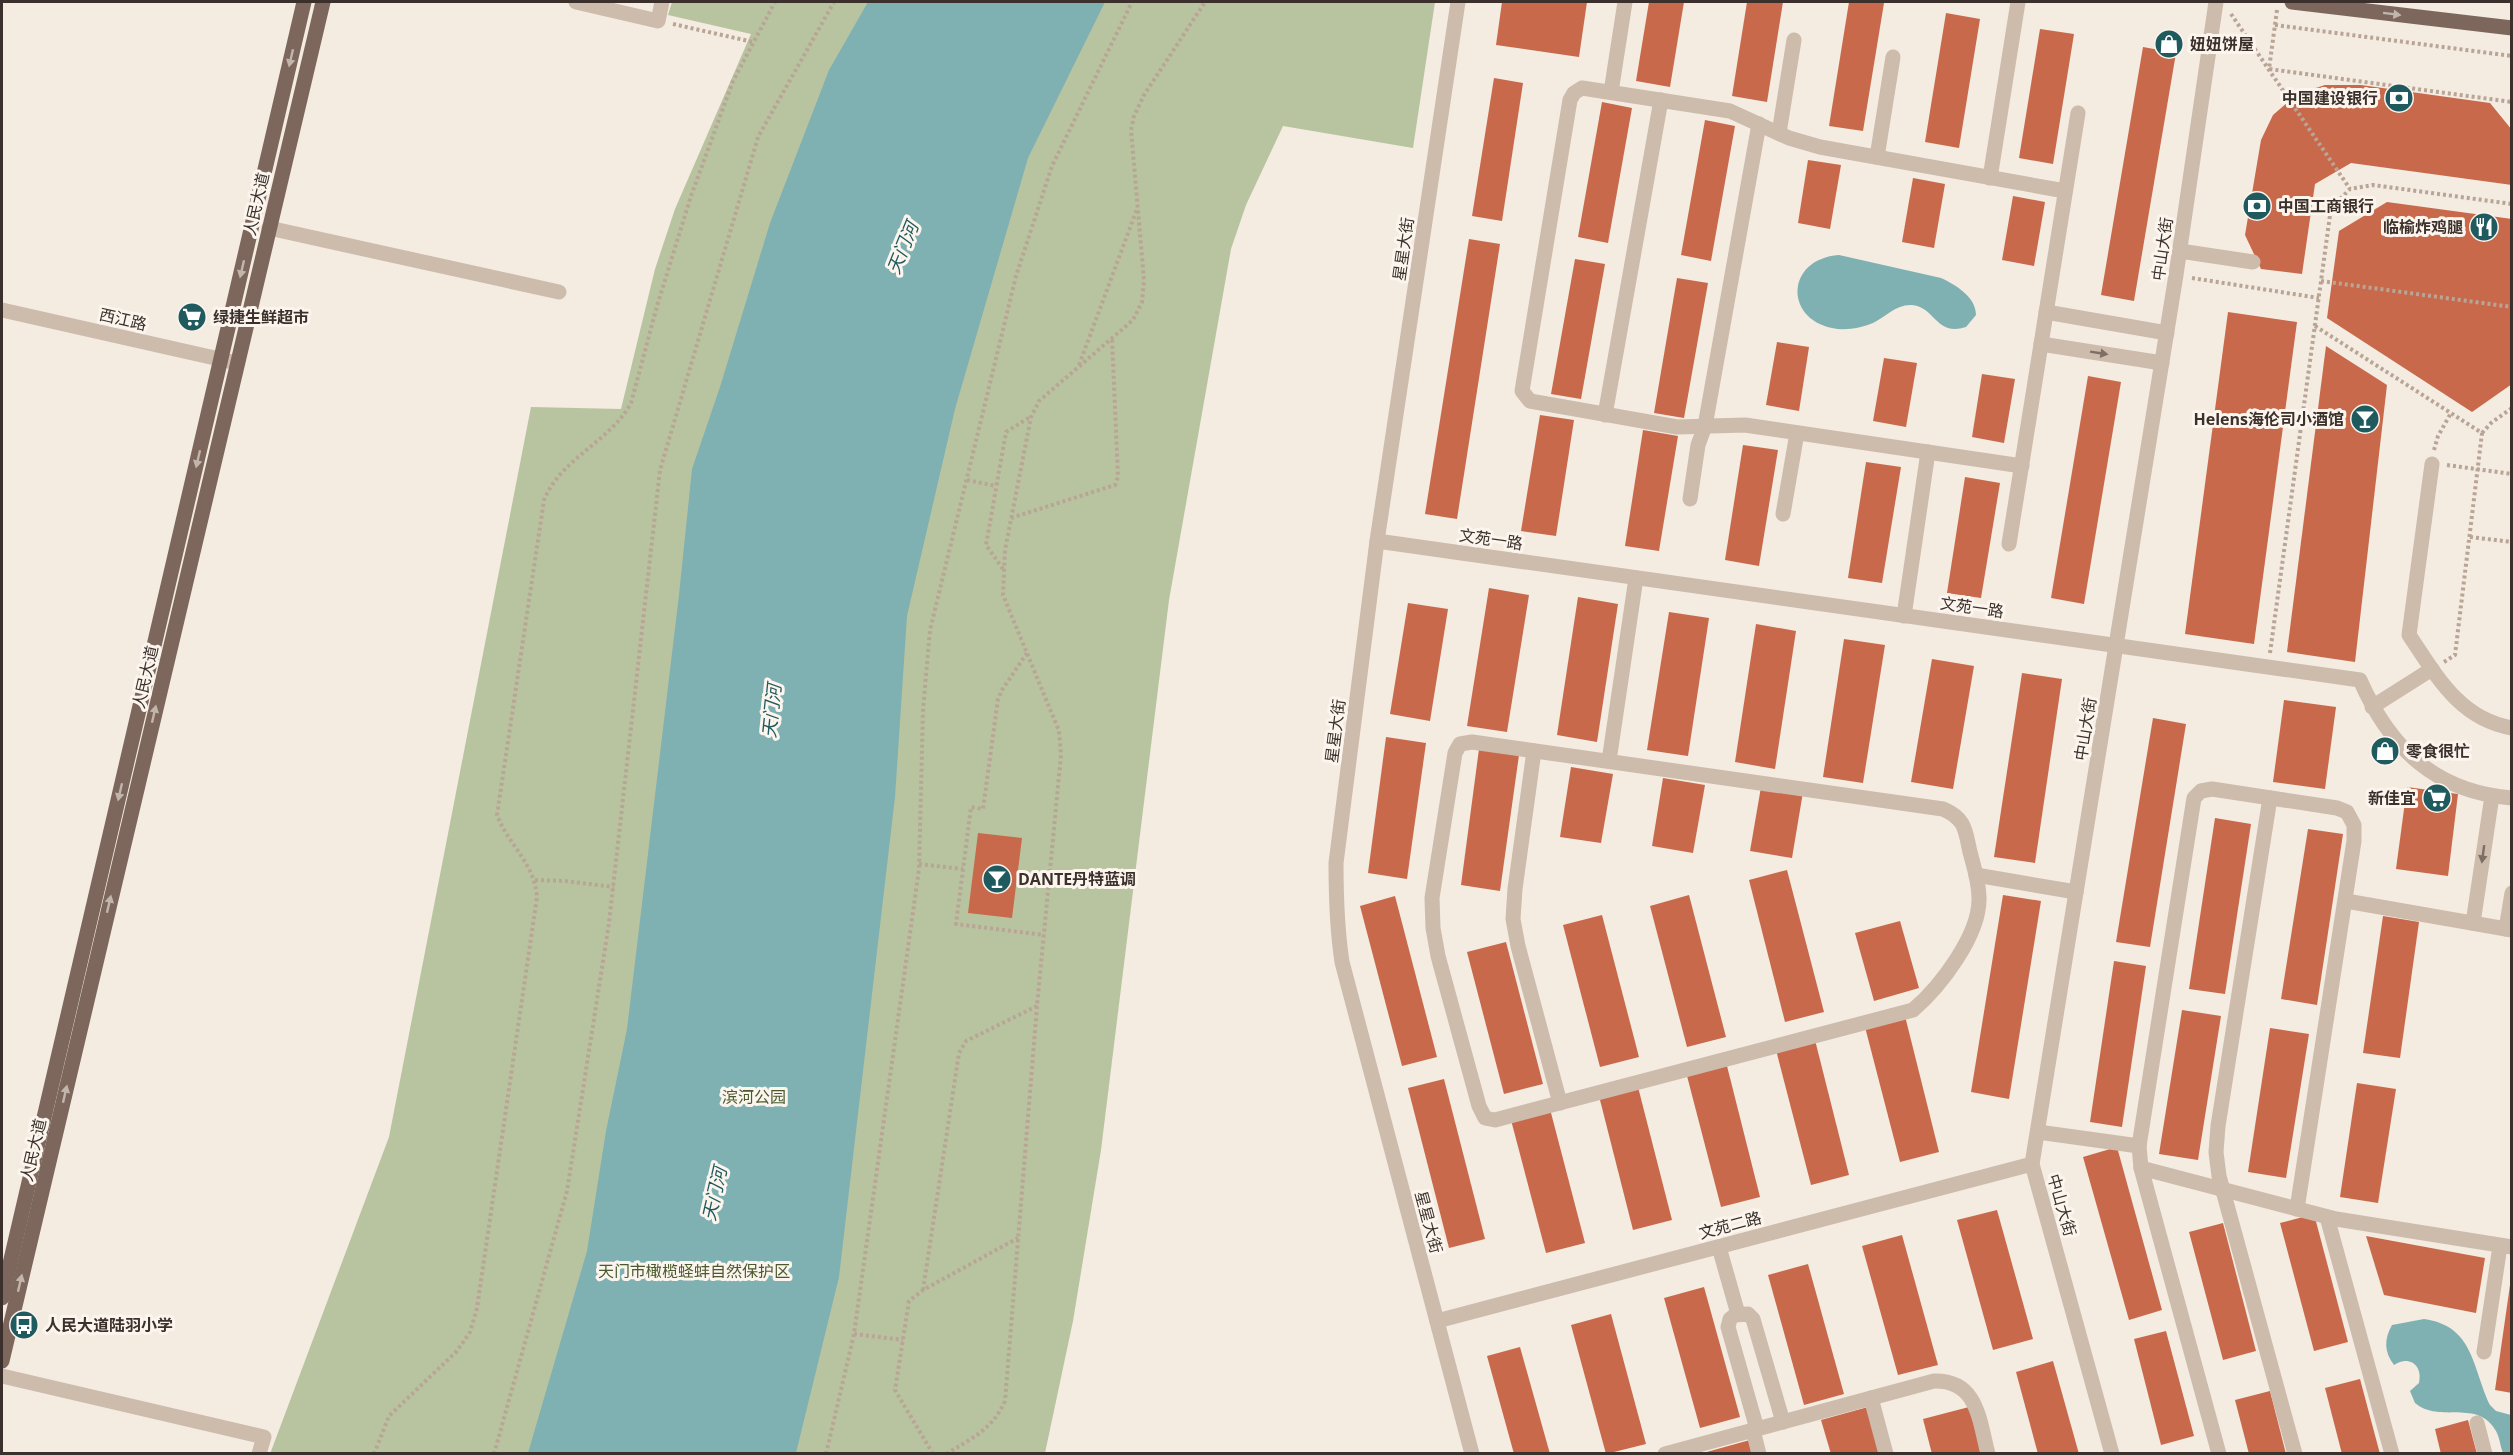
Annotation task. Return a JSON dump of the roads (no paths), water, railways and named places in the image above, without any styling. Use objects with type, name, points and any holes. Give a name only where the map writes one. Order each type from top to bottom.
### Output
[{"type":"main road","name":"人民大道","points":[[2,1298],[304,2]]},
{"type":"main road","name":"人民大道","points":[[2,1361],[323,2]]},
{"type":"main road","points":[[2292,2],[2511,28]]},
{"type":"street","points":[[576,2],[658,21],[662,2]]},
{"type":"street","name":"星星大街","points":[[1458,2],[1377,541],[1336,863],[1337,929],[1342,962],[1472,1454]]},
{"type":"street","points":[[1611,92],[1625,2]]},
{"type":"street","points":[[1990,178],[2018,2]]},
{"type":"street","name":"中山大街","points":[[2112,1454],[2032,1164],[2180,251],[2216,2]]},
{"type":"street","points":[[1779,133],[1794,40]]},
{"type":"street","points":[[1877,157],[1893,57]]},
{"type":"street","points":[[2022,466],[1745,425],[1677,428],[1530,401],[1522,391],[1570,100],[1582,88],[1730,111],[1779,133],[1820,147],[2065,191]]},
{"type":"street","points":[[1605,415],[1660,100]]},
{"type":"street","points":[[2009,544],[2078,113]]},
{"type":"street","points":[[1690,499],[1698,445],[1705,426],[1759,124]]},
{"type":"street","points":[[269,228],[559,292]]},
{"type":"street","points":[[2180,251],[2253,262]]},
{"type":"street","name":"西江路","points":[[2,310],[237,363]]},
{"type":"street","points":[[2046,312],[2167,333]]},
{"type":"street","points":[[2041,344],[2162,363]]},
{"type":"street","points":[[1783,514],[1797,433]]},
{"type":"street","points":[[1904,616],[1928,452]]},
{"type":"street","points":[[2432,464],[2409,635],[2449,692],[2466,710],[2494,724],[2511,728]]},
{"type":"street","name":"文苑一路","points":[[1377,541],[2360,680],[2372,707],[2387,731],[2422,766],[2452,784],[2492,796],[2511,798]]},
{"type":"street","points":[[1609,761],[1636,578]]},
{"type":"street","points":[[2372,707],[2432,669]]},
{"type":"street","points":[[1472,742],[1609,761],[1943,809],[1955,815],[1964,825],[1976,875],[1979,899],[1975,925],[1965,947],[1922,1002],[1912,1010],[1496,1120],[1485,1118],[1479,1106],[1438,956],[1433,928],[1432,898],[1455,753],[1460,744],[1472,742]]},
{"type":"street","points":[[1534,751],[1513,919],[1518,946],[1560,1103]]},
{"type":"street","points":[[2219,1454],[2141,1168],[2139,1146],[2194,798],[2201,791],[2212,789],[2337,808],[2347,812],[2354,825],[2346,901],[2297,1209]]},
{"type":"street","points":[[2473,923],[2492,796]]},
{"type":"street","points":[[2270,798],[2218,1126],[2216,1152],[2223,1190],[2295,1454]]},
{"type":"street","points":[[1976,875],[2076,892]]},
{"type":"street","points":[[2346,901],[2509,929],[2511,893]]},
{"type":"street","points":[[2038,1132],[2139,1146]]},
{"type":"street","name":"文苑二路","points":[[1437,1321],[2032,1164]]},
{"type":"street","points":[[2141,1168],[2327,1216],[2385,1228],[2506,1247],[2484,1352]]},
{"type":"street","points":[[2327,1216],[2392,1454]]},
{"type":"street","points":[[1719,1247],[1738,1314]]},
{"type":"street","points":[[1760,1454],[1728,1327],[1730,1319],[1738,1314],[1749,1314],[1753,1319],[1783,1422]]},
{"type":"street","points":[[2,1376],[264,1437],[259,1454]]},
{"type":"street","points":[[1665,1454],[1871,1398],[1934,1382],[1951,1381],[1967,1391],[1976,1408],[1988,1454]]},
{"type":"street","points":[[1871,1398],[1886,1454]]},
{"type":"street","points":[[2476,1423],[2485,1454]]},
{"type":"water","name":"天门市橄榄蛏蚌自然保护区","points":[[868,2],[1105,2],[1028,158],[955,409],[907,616],[895,797],[839,1277],[796,1453],[528,1453],[587,1251],[606,1131],[627,1029],[692,469],[720,387],[770,223],[829,70]]},
{"type":"water","points":[[1839,255],[1941,278],[1959,288],[1969,297],[1976,315],[1966,327],[1956,329],[1941,324],[1918,306],[1910,305],[1900,307],[1873,323],[1858,328],[1837,329],[1816,322],[1805,313],[1799,302],[1798,289],[1801,277],[1809,267],[1822,259]]},
{"type":"water","points":[[2424,1319],[2440,1323],[2453,1330],[2462,1339],[2469,1350],[2490,1405],[2496,1411],[2511,1415],[2511,1453],[2503,1453],[2496,1431],[2488,1421],[2479,1416],[2469,1413],[2436,1412],[2415,1403],[2410,1391],[2419,1383],[2419,1371],[2410,1362],[2405,1361],[2394,1365],[2388,1355],[2386,1340],[2392,1325]]},
{"type":"place","name":"妞妞饼屋","points":[[2169,44]]},
{"type":"place","name":"中国建设银行","points":[[2399,98]]},
{"type":"place","name":"中国工商银行","points":[[2257,206]]},
{"type":"place","name":"临榆炸鸡腿","points":[[2484,227]]},
{"type":"place","name":"绿捷生鲜超市","points":[[192,317]]},
{"type":"place","name":"Helens海伦司小酒馆","points":[[2365,419]]},
{"type":"place","name":"零食很忙","points":[[2385,751]]},
{"type":"place","name":"新佳宜","points":[[2437,798]]},
{"type":"place","name":"DANTE丹特蓝调","points":[[997,879]]},
{"type":"place","name":"人民大道陆羽小学","points":[[24,1325]]},
{"type":"water label","name":"天门河","points":[[903,248]]},
{"type":"water label","name":"天门河","points":[[772,711]]},
{"type":"water label","name":"天门河","points":[[715,1194]]},
{"type":"park label","name":"滨河公园","points":[[754,1097]]}]
